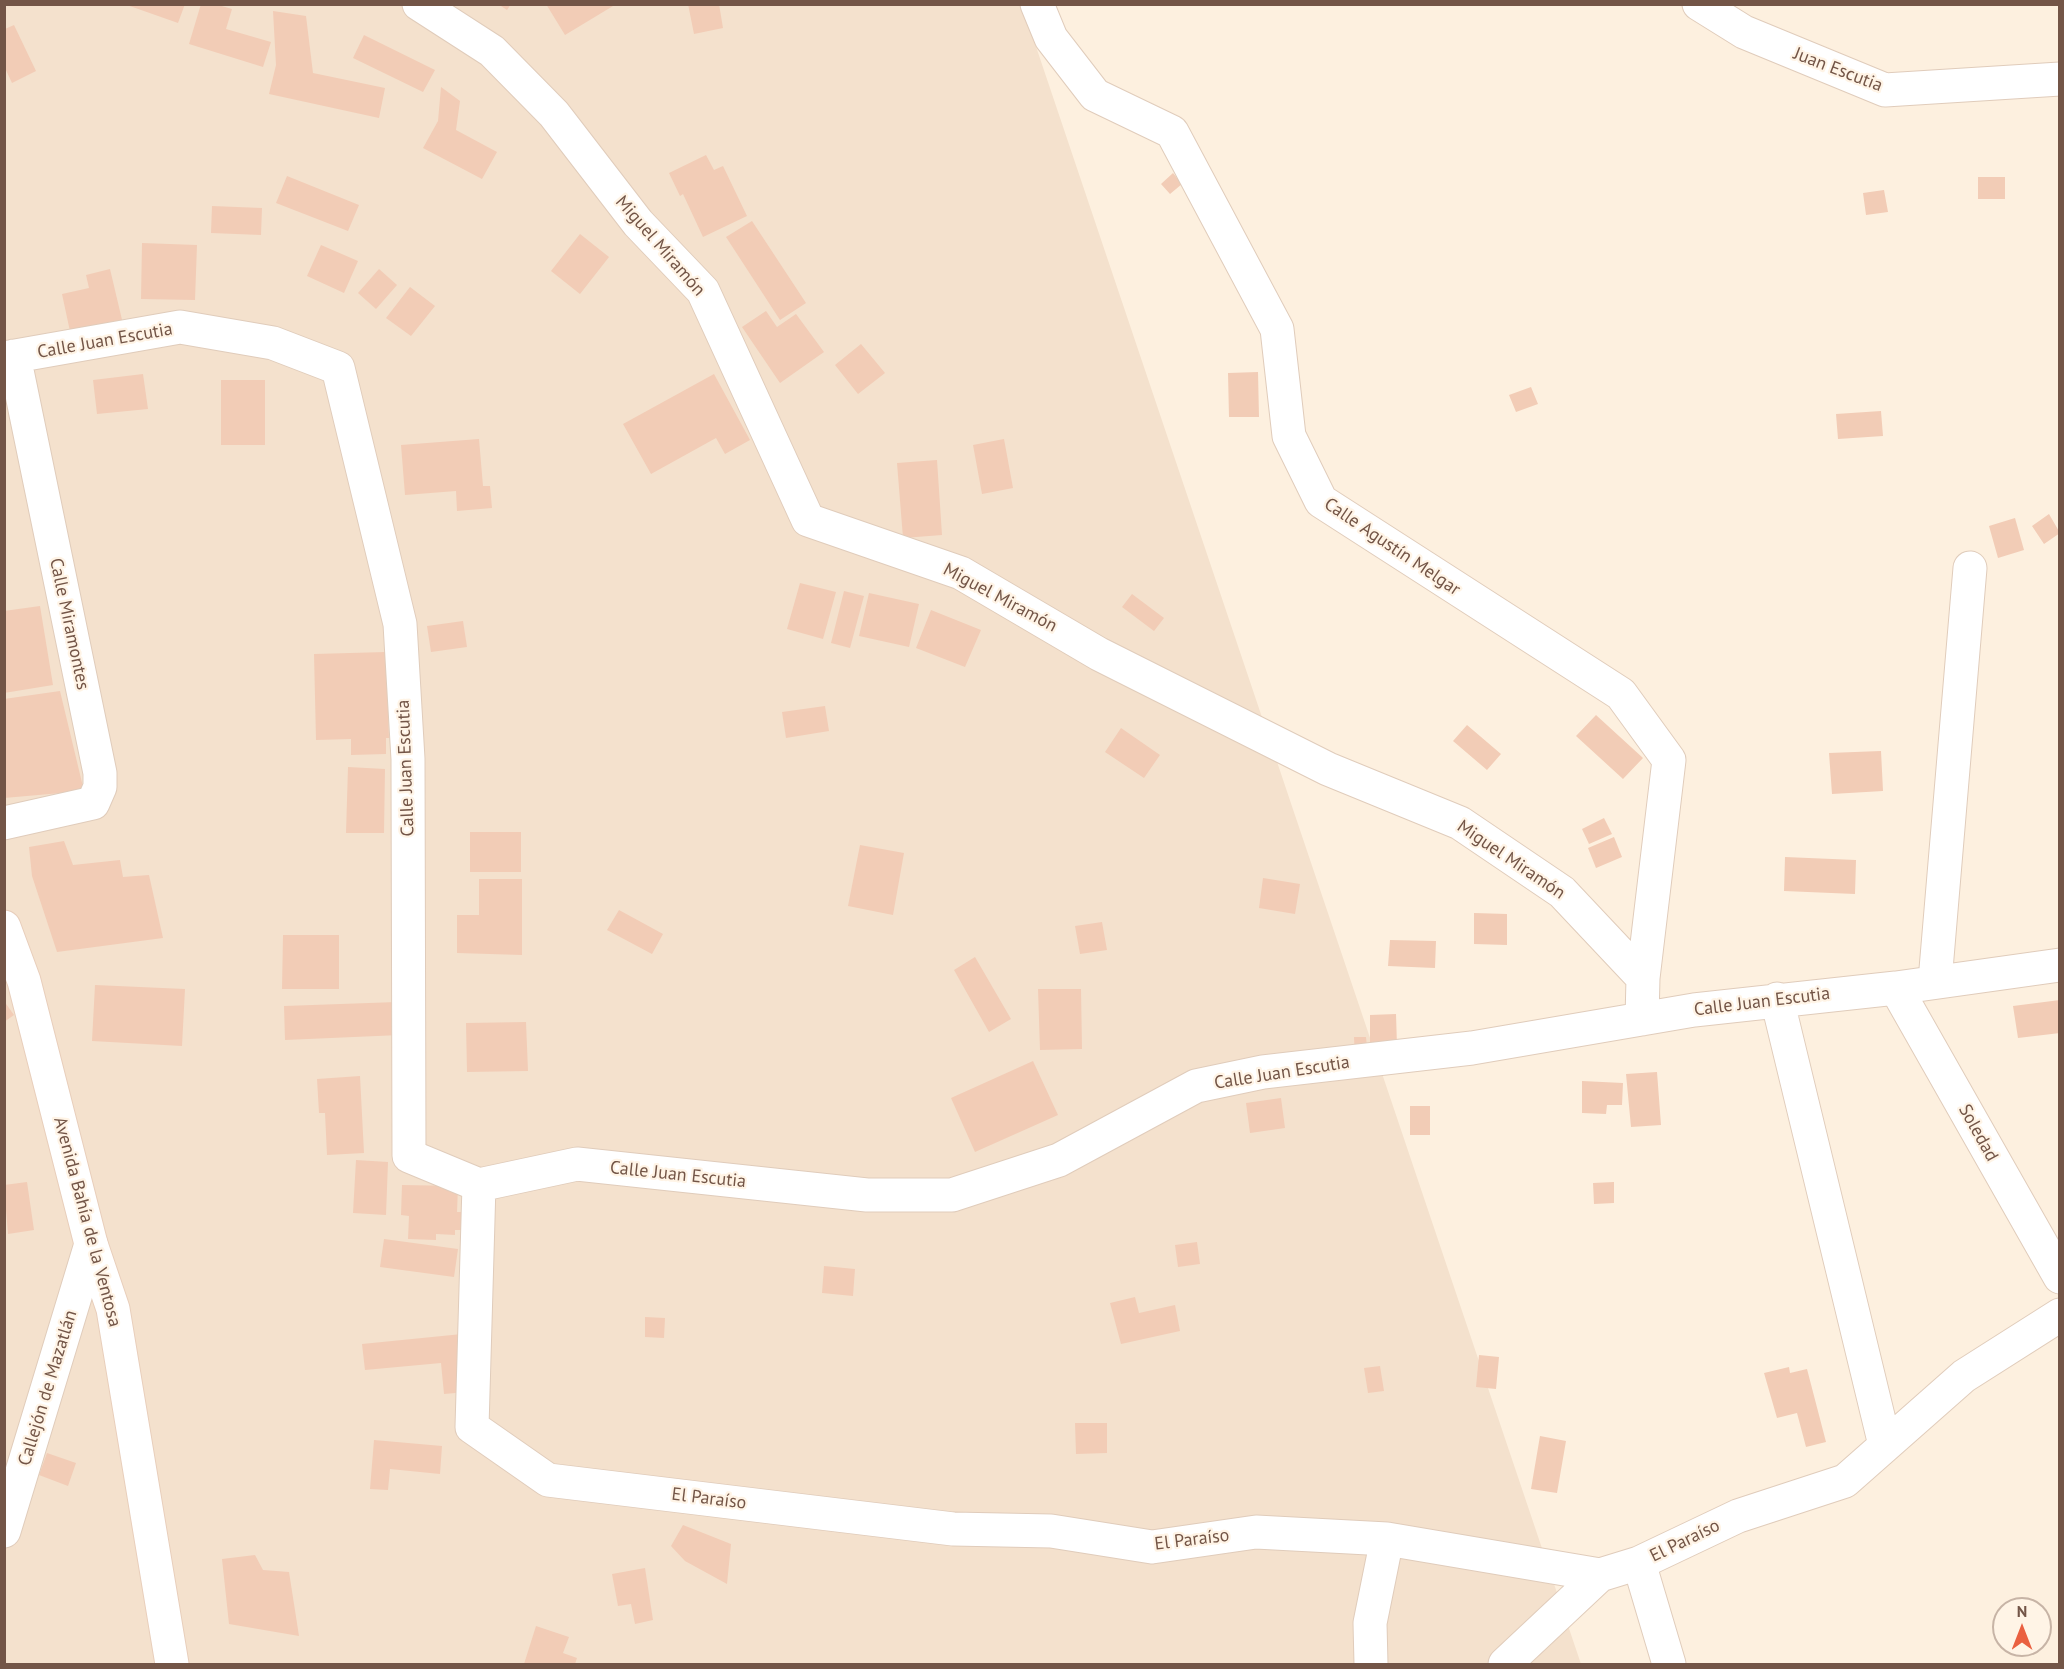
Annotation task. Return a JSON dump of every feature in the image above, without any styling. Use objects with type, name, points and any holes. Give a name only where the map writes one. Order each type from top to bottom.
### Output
[{"type":"street","name":"Miguel Miramón","points":[[419,4],[492,51],[554,114],[638,223],[703,291],[808,520],[962,573],[1099,654],[1328,769],[1460,823],[1562,892],[1643,978]]},
{"type":"street","name":"Calle Agustín Melgar","points":[[1037,4],[1051,38],[1095,95],[1172,132],[1276,329],[1289,436],[1321,501],[1621,694],[1669,760],[1643,978]]},
{"type":"street","name":"Juan Escutia","points":[[1699,4],[1744,32],[1885,90],[2060,79]]},
{"type":"street","name":"Calle Juan Escutia","points":[[9,357],[180,327],[273,343],[338,368],[400,624],[408,759],[409,1156],[479,1185],[577,1164],[867,1195],[952,1195],[1059,1160],[1196,1086],[1263,1072],[1472,1048],[1642,1018],[1776,999],[1896,988],[2060,965]]},
{"type":"street","name":"Calle Miramontes","points":[[4,823],[93,803],[100,787],[100,773],[9,357]]},
{"type":"street","points":[[1935,981],[1970,568]]},
{"type":"street","name":"Avenida Bahía de la Ventosa","points":[[7,940],[24,981],[91,1244],[113,1309],[172,1665]]},
{"type":"street","points":[[1642,1018],[1643,978]]},
{"type":"street","name":"Soledad","points":[[1896,988],[2060,1277]]},
{"type":"street","points":[[1776,999],[1885,1445]]},
{"type":"street","name":"El Paraíso","points":[[479,1185],[472,1427],[548,1480],[953,1529],[1051,1531],[1152,1547],[1256,1532],[1387,1539],[1600,1575],[1639,1563],[1738,1515],[1845,1481],[1964,1376],[2060,1315]]},
{"type":"street","name":"Callejón de Mazatlán","points":[[4,1531],[91,1244]]},
{"type":"street","points":[[1371,1665],[1370,1623],[1387,1539]]},
{"type":"street","points":[[1639,1563],[1669,1665]]},
{"type":"street","points":[[1505,1665],[1600,1575]]},
{"type":"shaded area","points":[[5,5],[1022,5],[1581,1664],[5,1664]]},
{"type":"building","points":[[124,4],[185,4],[178,23]]},
{"type":"building","points":[[201,4],[215,4],[232,9],[226,29],[271,42],[263,67],[189,44]]},
{"type":"building","points":[[498,4],[511,4],[507,10]]},
{"type":"building","points":[[546,4],[612,4],[613,6],[565,35]]},
{"type":"building","points":[[688,4],[719,4],[723,28],[694,34]]},
{"type":"building","points":[[273,11],[306,16],[313,73],[385,88],[379,118],[269,94],[276,65]]},
{"type":"building","points":[[14,25],[36,71],[12,83],[5,68],[5,29]]},
{"type":"building","points":[[364,35],[435,70],[423,92],[353,58]]},
{"type":"building","points":[[441,87],[460,101],[456,130],[497,152],[482,179],[423,148],[438,121]]},
{"type":"building","points":[[706,155],[714,170],[723,166],[747,216],[703,237],[683,194],[680,196],[669,173]]},
{"type":"building","points":[[1173,173],[1182,184],[1170,194],[1161,184]]},
{"type":"building","points":[[287,176],[359,205],[348,231],[276,203]]},
{"type":"building","points":[[1978,177],[2005,177],[2005,199],[1978,199]]},
{"type":"building","points":[[1884,190],[1888,212],[1866,215],[1863,193]]},
{"type":"building","points":[[212,206],[262,208],[261,235],[211,233]]},
{"type":"building","points":[[752,221],[806,303],[780,320],[726,237]]},
{"type":"building","points":[[580,234],[609,257],[580,294],[551,271]]},
{"type":"building","points":[[142,243],[197,245],[195,300],[141,299]]},
{"type":"building","points":[[321,245],[358,261],[344,293],[307,276]]},
{"type":"building","points":[[110,269],[123,324],[71,336],[62,294],[89,288],[86,275]]},
{"type":"building","points":[[379,269],[397,285],[376,309],[358,293]]},
{"type":"building","points":[[410,287],[435,306],[411,336],[386,318]]},
{"type":"building","points":[[766,311],[777,327],[796,314],[824,352],[780,383],[742,327]]},
{"type":"building","points":[[861,344],[885,373],[858,394],[835,365]]},
{"type":"building","points":[[1258,372],[1259,417],[1229,417],[1228,373]]},
{"type":"building","points":[[143,374],[148,409],[97,414],[93,380]]},
{"type":"building","points":[[714,374],[750,440],[725,454],[716,438],[651,474],[623,424]]},
{"type":"building","points":[[221,380],[265,380],[265,445],[221,445]]},
{"type":"building","points":[[1531,387],[1538,404],[1516,412],[1509,395]]},
{"type":"building","points":[[1881,411],[1883,436],[1838,439],[1836,414]]},
{"type":"building","points":[[479,439],[483,486],[490,486],[492,508],[457,511],[456,491],[405,495],[401,445]]},
{"type":"building","points":[[1004,439],[1013,488],[982,494],[973,445]]},
{"type":"building","points":[[937,460],[942,535],[903,538],[897,463]]},
{"type":"building","points":[[2049,514],[2060,533],[2044,544],[2032,526]]},
{"type":"building","points":[[2015,518],[2024,550],[1998,558],[1989,526]]},
{"type":"building","points":[[800,583],[836,592],[823,639],[787,629]]},
{"type":"building","points":[[844,591],[864,596],[850,648],[831,643]]},
{"type":"building","points":[[869,593],[919,604],[909,647],[859,636]]},
{"type":"building","points":[[1132,594],[1164,618],[1154,631],[1122,607]]},
{"type":"building","points":[[40,606],[53,685],[4,693],[4,611]]},
{"type":"building","points":[[931,610],[981,630],[965,667],[916,648]]},
{"type":"building","points":[[463,621],[467,647],[431,652],[427,626]]},
{"type":"building","points":[[386,652],[389,738],[386,738],[386,754],[351,755],[351,739],[316,740],[314,654]]},
{"type":"building","points":[[60,691],[84,791],[4,798],[4,699]]},
{"type":"building","points":[[825,706],[829,731],[786,738],[782,712]]},
{"type":"building","points":[[1596,715],[1643,758],[1623,779],[1576,736]]},
{"type":"building","points":[[1467,725],[1501,754],[1487,770],[1453,741]]},
{"type":"building","points":[[1121,728],[1160,755],[1144,778],[1105,752]]},
{"type":"building","points":[[1881,751],[1883,791],[1832,794],[1829,753]]},
{"type":"building","points":[[348,767],[385,769],[384,833],[346,833]]},
{"type":"building","points":[[1604,818],[1612,834],[1589,844],[1582,829]]},
{"type":"building","points":[[470,832],[521,832],[521,872],[470,872]]},
{"type":"building","points":[[1614,837],[1622,857],[1596,868],[1588,848]]},
{"type":"building","points":[[64,841],[73,865],[120,860],[123,877],[149,875],[163,938],[57,952],[32,876],[29,847]]},
{"type":"building","points":[[860,845],[904,853],[893,915],[848,906]]},
{"type":"building","points":[[1785,857],[1856,860],[1855,894],[1784,891]]},
{"type":"building","points":[[1263,878],[1300,884],[1295,914],[1259,908]]},
{"type":"building","points":[[479,879],[522,879],[522,955],[457,953],[457,915],[479,915]]},
{"type":"building","points":[[619,910],[663,934],[652,954],[607,930]]},
{"type":"building","points":[[1474,913],[1507,914],[1507,945],[1474,944]]},
{"type":"building","points":[[1102,922],[1107,950],[1080,954],[1075,926]]},
{"type":"building","points":[[283,935],[339,935],[339,989],[282,989]]},
{"type":"building","points":[[1390,940],[1436,941],[1435,968],[1388,966]]},
{"type":"building","points":[[975,957],[1011,1019],[989,1032],[954,970]]},
{"type":"building","points":[[95,985],[185,989],[182,1046],[92,1041]]},
{"type":"building","points":[[1038,989],[1081,989],[1082,1049],[1040,1050]]},
{"type":"building","points":[[2060,1000],[2060,1033],[2018,1038],[2013,1006]]},
{"type":"building","points":[[4,1001],[14,1015],[4,1022]]},
{"type":"building","points":[[397,1002],[400,1035],[285,1040],[284,1006]]},
{"type":"building","points":[[1396,1014],[1397,1046],[1370,1046],[1370,1015]]},
{"type":"building","points":[[526,1022],[528,1071],[467,1072],[466,1023]]},
{"type":"building","points":[[1354,1037],[1366,1037],[1368,1058],[1355,1059]]},
{"type":"building","points":[[1033,1061],[1058,1115],[975,1152],[951,1098]]},
{"type":"building","points":[[1657,1072],[1661,1125],[1631,1127],[1626,1074]]},
{"type":"building","points":[[360,1076],[364,1153],[327,1155],[325,1113],[319,1113],[317,1079]]},
{"type":"building","points":[[1582,1081],[1623,1083],[1622,1105],[1607,1105],[1606,1114],[1582,1113]]},
{"type":"building","points":[[1281,1098],[1285,1128],[1250,1133],[1246,1103]]},
{"type":"building","points":[[1410,1106],[1430,1106],[1430,1135],[1410,1135]]},
{"type":"building","points":[[356,1160],[388,1162],[386,1215],[353,1213]]},
{"type":"building","points":[[27,1182],[34,1230],[8,1234],[4,1185]]},
{"type":"building","points":[[1614,1182],[1614,1203],[1594,1204],[1593,1183]]},
{"type":"building","points":[[402,1185],[458,1186],[457,1212],[464,1212],[464,1230],[455,1230],[455,1235],[436,1234],[436,1240],[408,1239],[409,1216],[401,1215]]},
{"type":"building","points":[[384,1239],[458,1249],[454,1277],[380,1267]]},
{"type":"building","points":[[1197,1242],[1200,1264],[1178,1267],[1175,1245]]},
{"type":"building","points":[[824,1266],[855,1269],[853,1296],[822,1293]]},
{"type":"building","points":[[1135,1297],[1139,1313],[1175,1305],[1180,1331],[1121,1344],[1110,1303]]},
{"type":"building","points":[[645,1317],[665,1318],[664,1338],[645,1337]]},
{"type":"building","points":[[462,1334],[467,1392],[444,1394],[441,1363],[365,1370],[362,1344]]},
{"type":"building","points":[[1479,1355],[1499,1357],[1496,1389],[1476,1387]]},
{"type":"building","points":[[1380,1366],[1384,1391],[1368,1393],[1364,1368]]},
{"type":"building","points":[[1789,1367],[1790,1373],[1807,1369],[1826,1442],[1806,1447],[1797,1413],[1777,1418],[1764,1373]]},
{"type":"building","points":[[1075,1423],[1107,1423],[1107,1453],[1076,1454]]},
{"type":"building","points":[[1540,1436],[1566,1441],[1557,1493],[1531,1489]]},
{"type":"building","points":[[374,1440],[442,1446],[440,1474],[390,1469],[388,1490],[370,1489]]},
{"type":"building","points":[[47,1453],[76,1463],[68,1486],[39,1475]]},
{"type":"building","points":[[683,1525],[731,1544],[727,1584],[685,1561],[671,1546]]},
{"type":"building","points":[[255,1555],[263,1570],[289,1572],[299,1636],[229,1624],[222,1559]]},
{"type":"building","points":[[645,1568],[653,1620],[635,1624],[631,1604],[618,1606],[612,1574]]},
{"type":"building","points":[[536,1626],[569,1637],[563,1653],[577,1658],[575,1664],[524,1664]]}]
